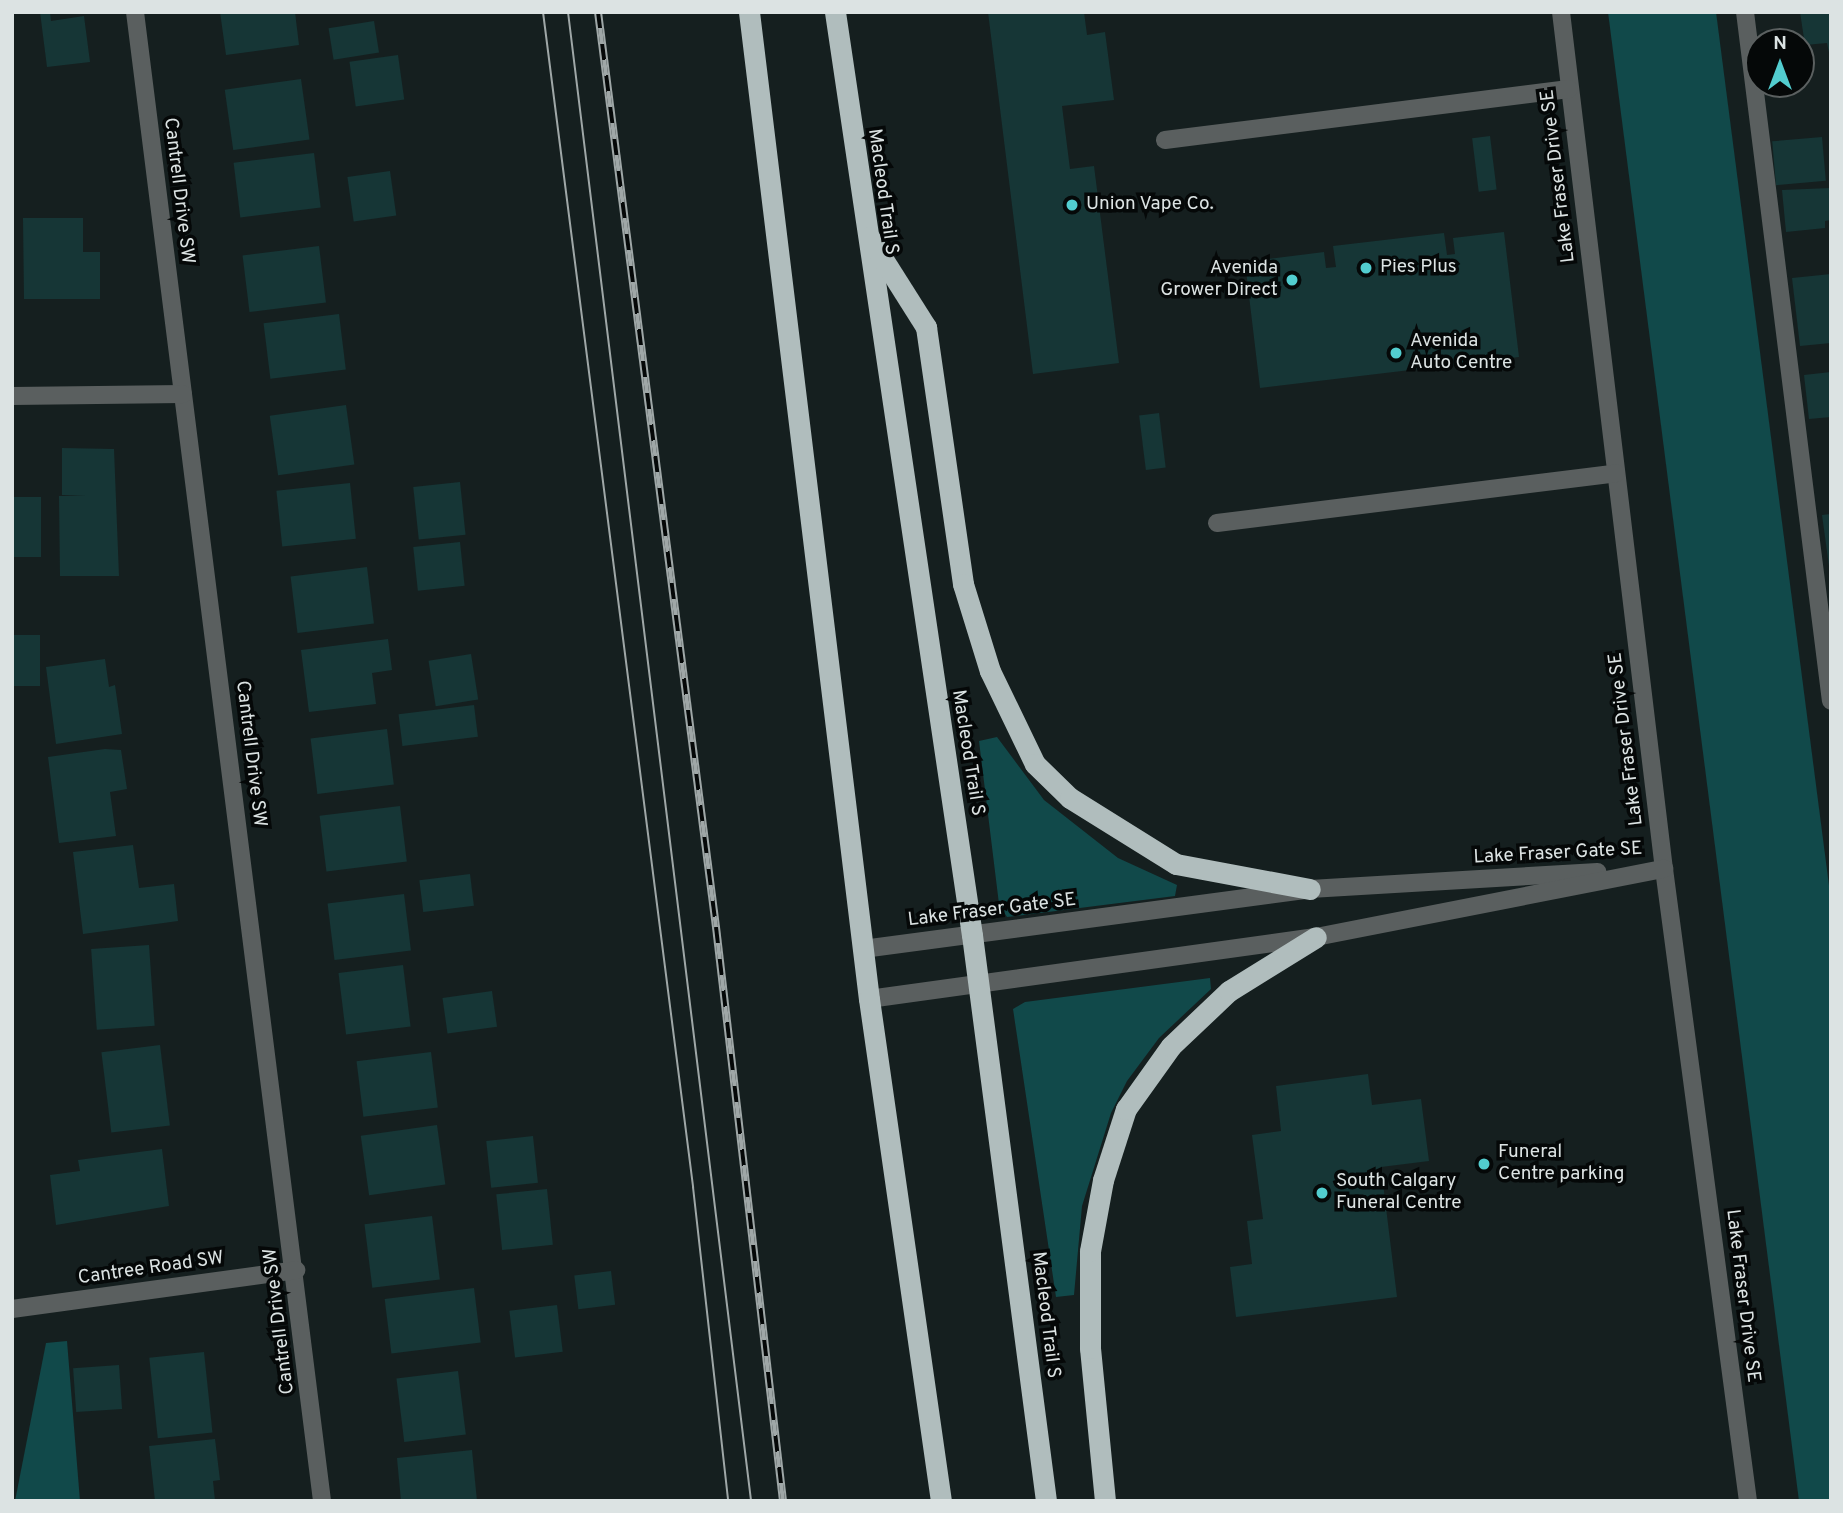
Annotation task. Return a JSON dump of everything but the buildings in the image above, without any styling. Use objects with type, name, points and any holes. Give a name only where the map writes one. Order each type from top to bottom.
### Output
[{"type":"highway","points":[[749,12],[869,999],[941,1501]]},
{"type":"highway","name":"Macleod Trail S","points":[[835,12],[864,230],[979,984],[1046,1501]]},
{"type":"highway","points":[[864,230],[926,327],[964,584],[990,671],[1035,764],[1070,799],[1176,864],[1310,889]]},
{"type":"highway","points":[[1105,1501],[1090,1348],[1090,1251],[1103,1180],[1126,1109],[1171,1046],[1229,991],[1316,937]]},
{"type":"street","name":"Cantrell Drive SW","points":[[135,12],[296,1270],[322,1501]]},
{"type":"street","name":"Lake Fraser Drive SE","points":[[1561,12],[1664,869],[1748,1501]]},
{"type":"street","points":[[1745,12],[1824,589],[1831,701]]},
{"type":"street","points":[[1164,140],[1569,89]]},
{"type":"street","points":[[12,396],[183,394]]},
{"type":"street","points":[[1217,523],[1616,473]]},
{"type":"street","name":"Lake Fraser Gate SE","points":[[863,949],[1310,889],[1664,869]]},
{"type":"street","name":"Lake Fraser Gate SE","points":[[869,999],[1316,937],[1664,869]]},
{"type":"street","name":"Cantree Road SW","points":[[12,1309],[296,1270]]},
{"type":"shaded area","points":[[1608,12],[1716,12],[1831,901],[1831,1501],[1799,1501]]},
{"type":"shaded area","points":[[997,737],[1044,800],[1118,858],[1177,885],[1175,896],[1007,917],[999,904],[979,741]]},
{"type":"shaded area","points":[[1210,978],[1211,989],[1159,1038],[1127,1081],[1111,1113],[1082,1206],[1074,1295],[1056,1297],[1013,1009],[1025,1002]]},
{"type":"shaded area","points":[[67,1341],[80,1501],[15,1501],[46,1343]]},
{"type":"tram line","points":[[543,12],[693,1187],[728,1501]]},
{"type":"tram line","points":[[568,12],[751,1501]]},
{"type":"railway","points":[[598,12],[716,927],[783,1501]]},
{"type":"place","name":"Union Vape Co.","points":[[1072,205]]},
{"type":"place","name":"Pies Plus","points":[[1366,268]]},
{"type":"place","name":"Avenida Grower Direct","points":[[1292,280]]},
{"type":"place","name":"Avenida Auto Centre","points":[[1396,353]]},
{"type":"place","name":"Funeral Centre parking","points":[[1484,1164]]},
{"type":"place","name":"South Calgary Funeral Centre","points":[[1322,1193]]}]
